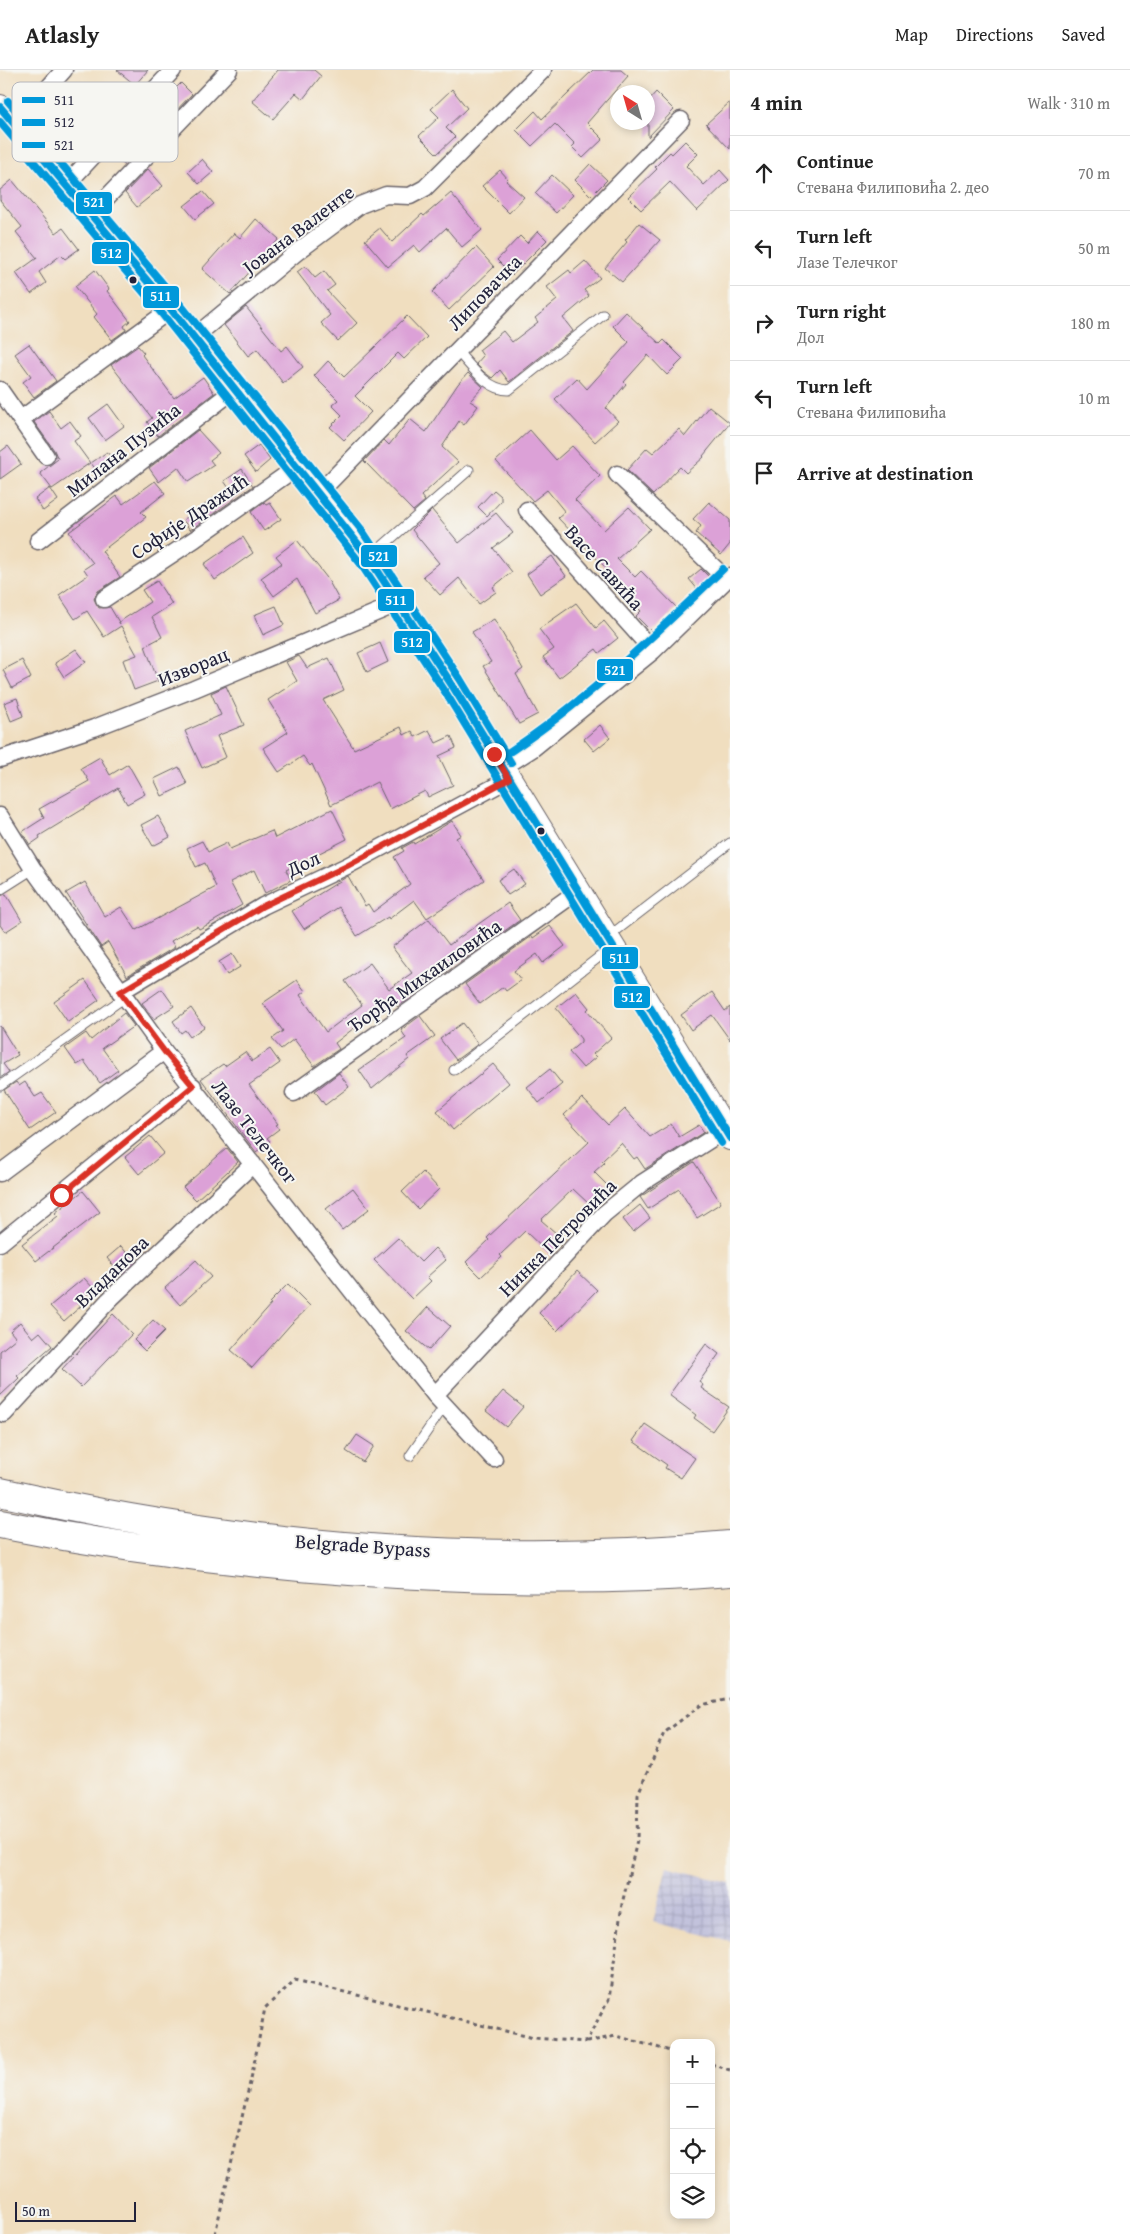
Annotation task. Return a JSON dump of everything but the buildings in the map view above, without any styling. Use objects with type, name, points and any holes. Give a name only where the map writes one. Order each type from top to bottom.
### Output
[{"type":"highway","name":"Belgrade Bypass","points":[[0,1492],[167,1524],[267,1538],[386,1549],[586,1553],[730,1545]]},
{"type":"highway","name":"Belgrade Bypass","points":[[0,1524],[163,1552],[263,1564],[357,1572],[568,1580],[730,1572]]},
{"type":"main road","points":[[46,162],[171,309],[369,558],[452,685],[728,1134]]},
{"type":"street","points":[[49,82],[64,70]]},
{"type":"street","points":[[162,82],[173,70]]},
{"type":"street","points":[[178,123],[229,70]]},
{"type":"street","name":"Јована Валенте","points":[[193,338],[297,252],[360,205],[386,195],[410,196],[425,188],[542,70]]},
{"type":"street","name":"Липовачка","points":[[318,494],[681,120]]},
{"type":"street","points":[[66,185],[87,162]]},
{"type":"street","points":[[90,215],[141,162]]},
{"type":"street","points":[[21,419],[171,309]]},
{"type":"street","points":[[0,390],[46,456]]},
{"type":"street","name":"Милана Пузића","points":[[38,541],[234,390]]},
{"type":"street","name":"Софије Дражић","points":[[104,599],[195,540],[297,467]]},
{"type":"street","points":[[617,474],[729,578]]},
{"type":"street","name":"Васе Савића","points":[[527,510],[653,651]]},
{"type":"street","name":"Дол","points":[[122,994],[263,906],[347,866],[506,773],[532,749],[653,651],[729,578]]},
{"type":"street","name":"Изворац","points":[[0,759],[94,728],[194,689],[399,603]]},
{"type":"street","name":"Лазе Телечког","points":[[0,816],[32,869],[164,1051],[440,1400],[494,1459]]},
{"type":"street","name":"Ђорђа Михаиловића","points":[[294,1093],[578,891]]},
{"type":"street","points":[[0,1173],[164,1051]]},
{"type":"street","points":[[0,1243],[193,1086]]},
{"type":"street","name":"Нинка Петровића","points":[[440,1400],[604,1214],[642,1183],[728,1134]]},
{"type":"street","name":"Владанова","points":[[4,1414],[110,1300],[254,1164]]},
{"type":"lane","points":[[456,351],[490,385],[499,390],[509,390],[603,315]]},
{"type":"lane","points":[[369,558],[469,470]]},
{"type":"lane","points":[[454,1070],[730,842]]},
{"type":"lane","points":[[0,890],[32,869]]},
{"type":"lane","points":[[0,1086],[122,994]]},
{"type":"lane","points":[[410,1456],[440,1400]]},
{"type":"path","points":[[586,2042],[609,1999],[622,1904],[637,1841],[638,1794],[664,1733],[701,1705],[730,1700]]},
{"type":"path","points":[[215,2234],[252,2074],[265,2008],[295,1980],[534,2038],[586,2042],[616,2036],[670,2051]]},
{"type":"path","points":[[715,2065],[730,2070]]},
{"type":"shaded area","points":[[667,1867],[730,1883],[730,1941],[653,1922]]},
{"type":"transit line","name":"521","points":[[8,101],[12,106]]},
{"type":"transit line","name":"511","points":[[0,107],[12,121]]},
{"type":"transit line","name":"512","points":[[0,122],[12,136]]},
{"type":"transit line","name":"512","points":[[34,162],[163,315],[361,564],[444,690],[721,1143]]},
{"type":"transit line","name":"511","points":[[47,162],[171,309],[369,558],[452,685],[730,1138]]},
{"type":"transit line","name":"521","points":[[60,162],[179,303],[361,529],[460,679],[511,763]]},
{"type":"transit line","name":"521","points":[[497,760],[587,694],[643,645],[723,569]]},
{"type":"route","points":[[61,1195],[193,1086],[120,992],[263,906],[347,866],[509,779],[494,754]]}]
